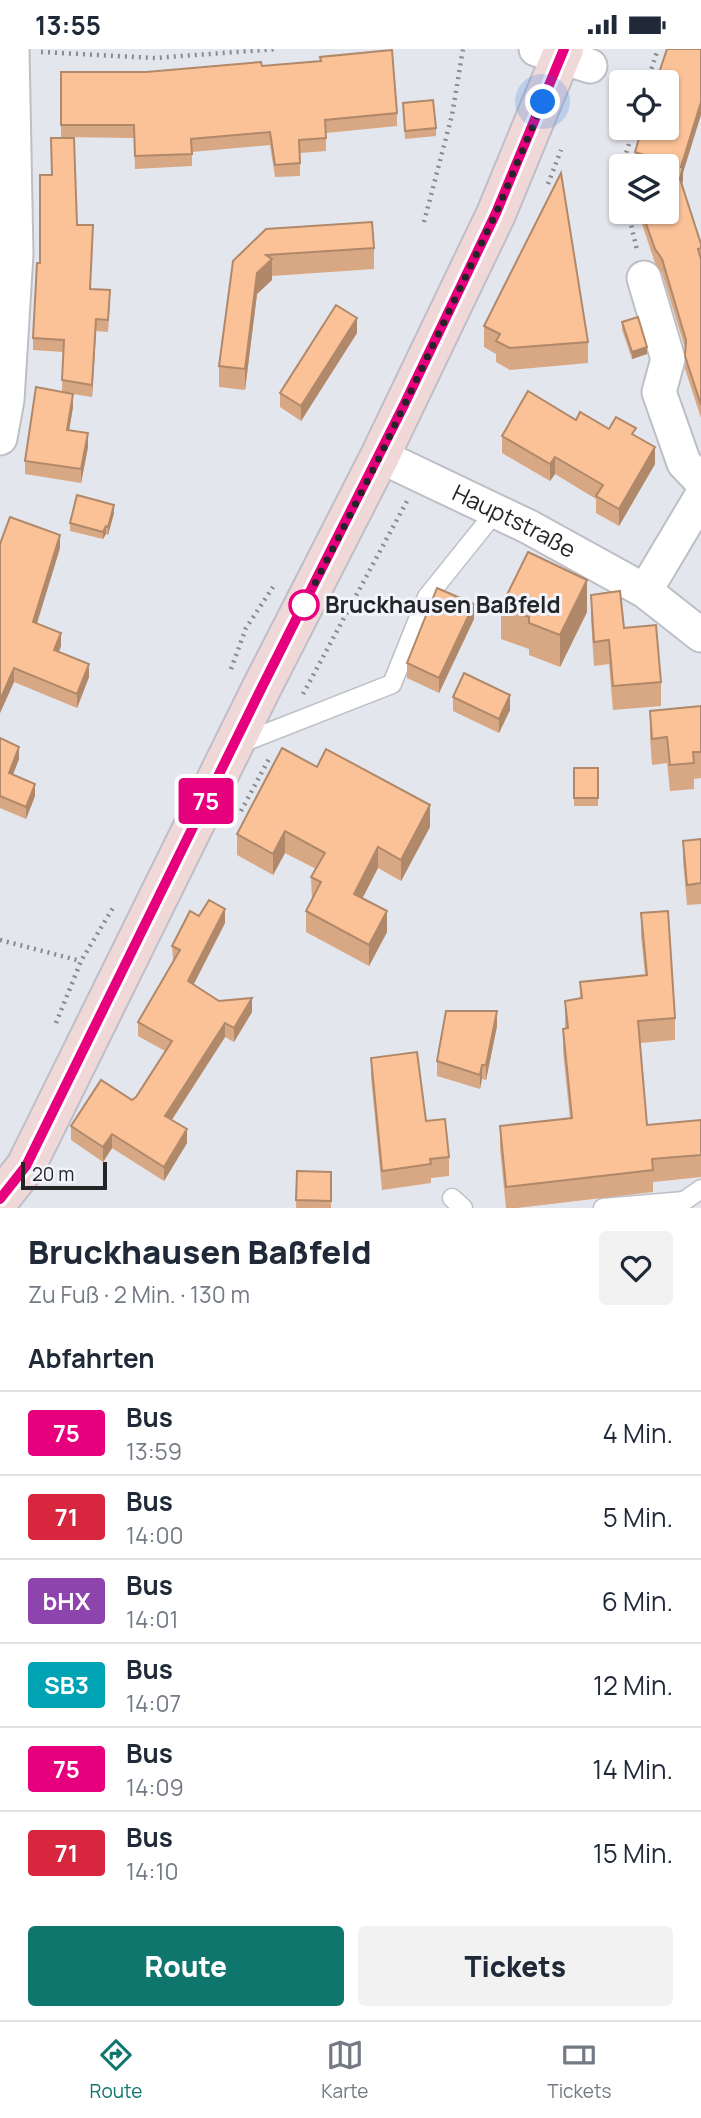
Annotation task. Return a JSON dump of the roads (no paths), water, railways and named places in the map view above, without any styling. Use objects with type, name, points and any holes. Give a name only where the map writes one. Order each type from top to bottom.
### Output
[{"type":"main road","points":[[0,1199],[26,1166],[233,746],[380,456],[496,213],[563,55]]},
{"type":"street","points":[[0,438],[7,400],[16,254],[12,50]]},
{"type":"street","points":[[644,278],[668,359],[659,392],[684,463],[701,481]]},
{"type":"street","name":"Hauptstraße","points":[[380,456],[496,511],[645,591],[701,635]]},
{"type":"street","points":[[645,591],[701,497]]},
{"type":"lane","points":[[233,746],[392,684],[427,597],[496,511]]},
{"type":"lane","points":[[603,1208],[684,1201],[701,1189]]},
{"type":"place","name":"Bruckhausen Baßfeld","points":[[304,605]]}]
